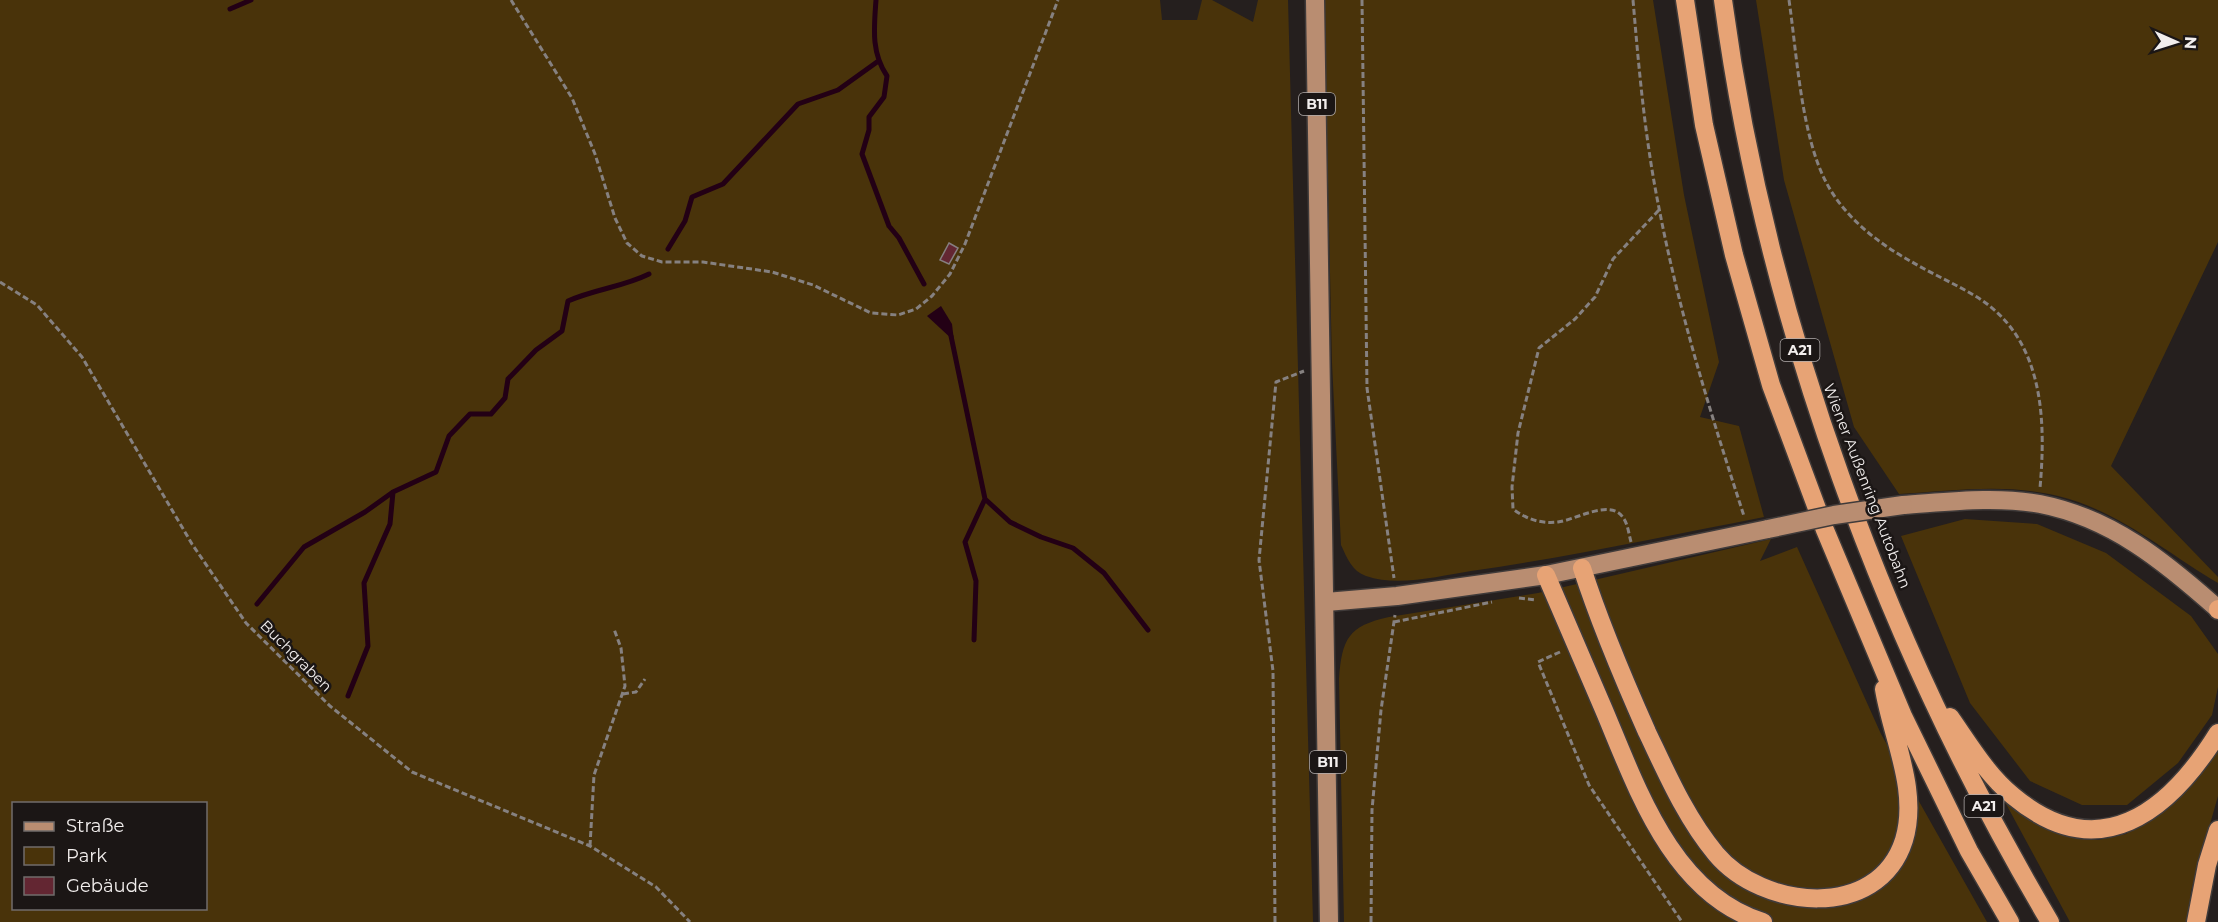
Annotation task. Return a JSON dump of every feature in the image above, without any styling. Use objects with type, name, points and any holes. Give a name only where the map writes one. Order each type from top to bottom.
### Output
[{"type":"highway","name":"A21","points":[[1685,0],[1704,125],[1734,255],[1771,385],[1825,530],[1879,661],[1969,851],[2010,922]]},
{"type":"highway","name":"Wiener Außenring Autobahn","points":[[1723,0],[1742,121],[1773,249],[1808,379],[1861,529],[1926,686],[2001,840],[2050,922]]},
{"type":"highway","points":[[1582,568],[1597,618],[1684,808],[1718,856],[1738,874],[1773,893],[1818,900],[1838,898],[1857,892],[1873,882],[1886,871],[1897,856],[1907,822],[1906,785],[1903,763],[1889,723],[1879,661]]},
{"type":"highway","points":[[1546,575],[1641,798],[1666,842],[1691,873],[1718,898],[1737,911],[1763,922]]},
{"type":"highway","points":[[1926,686],[1994,778],[2013,796],[2036,813],[2061,824],[2084,830],[2106,830],[2145,814],[2167,797],[2192,772],[2218,733]]},
{"type":"highway","points":[[2196,922],[2206,865],[2218,830]]},
{"type":"main road","name":"B11","points":[[1315,0],[1326,602],[1329,922]]},
{"type":"main road","points":[[1326,602],[1396,596],[1546,575],[1834,515],[1903,505],[1975,500],[2038,504],[2082,515],[2126,536],[2165,563],[2218,609]]},
{"type":"path","points":[[511,0],[572,98],[595,154],[615,218],[633,250],[662,262],[721,263],[772,272],[813,285],[871,313],[898,315],[916,309],[932,296],[955,264],[1058,0]]},
{"type":"path","points":[[1362,0],[1367,388],[1396,596],[1381,710],[1372,810],[1371,922]]},
{"type":"path","points":[[1633,0],[1647,141],[1659,210],[1707,400],[1749,532]]},
{"type":"path","points":[[1789,0],[1808,126],[1827,184],[1872,238],[1900,256],[1981,300],[2019,338],[2039,392],[2043,417],[2038,504]]},
{"type":"path","points":[[1635,555],[1624,518],[1616,510],[1605,510],[1557,523],[1532,520],[1513,509],[1512,487],[1518,433],[1539,348],[1575,319],[1595,297],[1614,259],[1659,210]]},
{"type":"path","name":"Buchgraben","points":[[0,282],[37,305],[82,357],[192,544],[246,623],[330,706],[412,772],[590,846],[656,887],[690,922]]},
{"type":"path","points":[[1275,922],[1273,671],[1259,560],[1276,382],[1321,368]]},
{"type":"path","points":[[1514,598],[1535,599],[1541,610]]},
{"type":"path","points":[[1394,622],[1503,600]]},
{"type":"path","points":[[590,846],[594,775],[626,686],[621,648],[614,628]]},
{"type":"path","points":[[1566,650],[1538,662],[1589,785],[1682,922]]},
{"type":"path","points":[[623,694],[636,692],[645,679]]},
{"type":"green space","points":[[0,0],[1160,0],[1162,20],[1197,20],[1202,0],[1212,0],[1253,22],[1258,0],[1288,0],[1313,922],[0,922]]},
{"type":"green space","points":[[1324,0],[1653,0],[1684,195],[1719,362],[1700,417],[1739,426],[1764,517],[1581,553],[1418,580],[1378,579],[1361,574],[1354,567],[1341,545],[1332,363]]},
{"type":"green space","points":[[1756,0],[2218,0],[2218,242],[2111,466],[2218,577],[2218,583],[2101,511],[2058,496],[1999,489],[1899,494],[1854,427],[1784,180]]},
{"type":"green space","points":[[1965,519],[2037,524],[2106,553],[2191,616],[2218,654],[2218,687],[2212,715],[2178,763],[2127,805],[2082,805],[2030,781],[1970,703],[1901,536]]},
{"type":"green space","points":[[1771,539],[1760,561],[1797,547],[1881,734],[1987,922],[1344,922],[1339,679],[1345,644],[1356,630],[1389,617],[1538,593]]},
{"type":"green space","points":[[2218,747],[2218,796],[2191,891],[2188,922],[2070,922],[2005,802],[2050,830],[2098,840],[2126,834],[2171,805]]},
{"type":"shaded area","points":[[941,306],[952,324],[954,341],[927,316]]},
{"type":"building","points":[[949,243],[958,248],[949,264],[940,260]]},
{"type":"waterway","points":[[230,9],[251,0]]},
{"type":"waterway","points":[[876,0],[874,30],[876,49],[887,76],[884,97],[869,117],[869,130],[862,154],[889,226],[899,238],[924,284]]},
{"type":"waterway","points":[[668,249],[685,221],[692,197],[723,184],[798,104],[838,90],[877,62]]},
{"type":"waterway","points":[[257,604],[304,547],[365,512],[393,492],[436,472],[449,436],[470,414],[491,414],[505,398],[508,379],[536,350],[562,331],[568,301],[649,274]]},
{"type":"waterway","points":[[951,336],[985,499],[965,542],[976,581],[974,640]]},
{"type":"waterway","points":[[348,696],[368,646],[364,583],[390,524],[393,492]]},
{"type":"waterway","points":[[985,499],[1010,522],[1041,537],[1073,548],[1104,573],[1148,630]]}]
